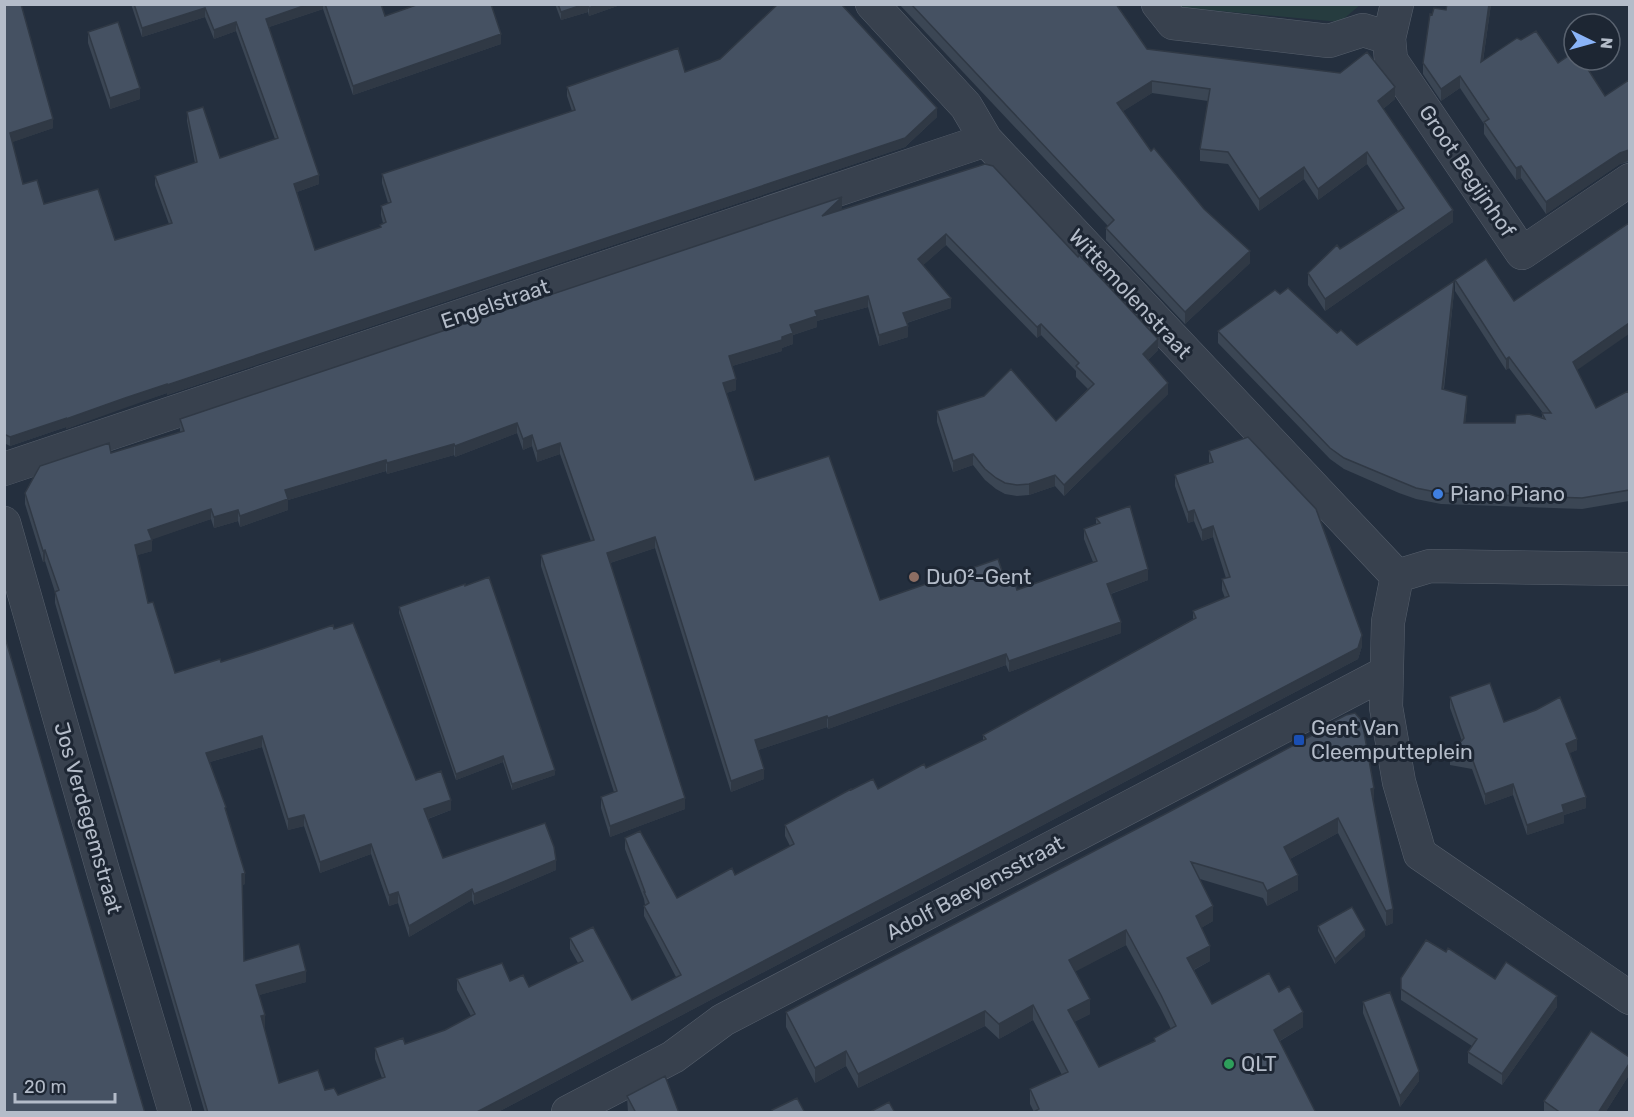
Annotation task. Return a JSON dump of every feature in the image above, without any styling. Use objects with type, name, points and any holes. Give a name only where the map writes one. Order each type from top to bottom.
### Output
[{"type":"street","name":"Wittemolenstraat","points":[[872,4],[966,106],[986,140],[1397,576]]},
{"type":"street","points":[[1158,4],[1173,23],[1329,41],[1364,30],[1389,38]]},
{"type":"street","name":"Groot Begijnhof","points":[[1397,4],[1389,38],[1391,60],[1522,253],[1629,180]]},
{"type":"street","name":"Engelstraat","points":[[4,469],[986,140]]},
{"type":"street","name":"Jos Verdegemstraat","points":[[4,523],[175,1113]]},
{"type":"street","points":[[1629,569],[1430,566],[1397,576],[1388,622],[1386,707],[1400,782],[1420,854],[1629,998]]},
{"type":"street","name":"Adolf Baeyensstraat","points":[[568,1113],[673,1057],[723,1020],[1387,672]]},
{"type":"green space","points":[[1174,5],[1360,5],[1340,22]]},
{"type":"building","points":[[4,4],[21,4],[53,119],[10,133],[23,184],[37,180],[44,204],[98,189],[115,240],[172,223],[155,176],[197,162],[187,112],[203,107],[220,158],[278,138],[236,22],[214,30],[205,8],[142,28],[134,4],[309,4],[266,19],[319,175],[294,184],[315,250],[381,227],[380,225],[386,222],[381,206],[391,202],[382,174],[575,110],[567,87],[678,48],[685,72],[720,59],[778,4],[841,4],[937,108],[905,138],[10,437],[4,434]]},
{"type":"building","points":[[325,4],[381,4],[385,16],[419,4],[491,4],[501,34],[353,86]]},
{"type":"building","points":[[558,4],[585,4],[561,12]]},
{"type":"building","points":[[911,4],[1116,4],[1147,49],[1340,73],[1367,52],[1395,87],[1378,101],[1453,210],[1325,299],[1308,273],[1337,245],[1340,249],[1404,208],[1367,152],[1318,189],[1304,167],[1259,199],[1228,152],[1200,149],[1210,89],[1152,81],[1117,103],[1151,151],[1154,148],[1204,209],[1250,251],[1185,312],[1106,228],[1114,220]]},
{"type":"building","points":[[1447,4],[1489,4],[1481,62],[1517,38],[1521,40],[1536,31],[1558,63],[1562,60],[1562,72],[1590,72],[1605,96],[1629,80],[1629,150],[1620,153],[1546,202],[1521,166],[1516,168],[1484,122],[1489,119],[1460,76],[1441,89],[1423,63],[1430,14],[1432,15],[1434,8],[1446,10]]},
{"type":"building","points":[[118,22],[140,88],[110,98],[88,32]]},
{"type":"building","points":[[985,164],[993,166],[1158,339],[1143,354],[1168,383],[1064,485],[1055,475],[1029,484],[1005,483],[985,469],[973,454],[953,461],[937,411],[984,396],[1011,369],[1056,421],[1094,384],[1076,366],[1079,363],[1041,324],[1037,327],[946,234],[918,259],[951,298],[903,313],[908,326],[879,335],[868,296],[815,311],[817,316],[790,325],[793,333],[782,337],[782,340],[729,356],[736,379],[723,383],[755,480],[829,456],[880,600],[998,559],[1007,586],[1015,583],[1017,590],[1097,561],[1084,529],[1100,523],[1096,518],[1130,506],[1148,569],[1107,584],[1121,622],[1009,661],[1006,654],[828,718],[827,716],[755,740],[764,769],[731,781],[655,537],[607,553],[685,798],[610,826],[601,797],[617,791],[541,555],[594,540],[560,443],[537,451],[532,435],[523,439],[517,423],[455,446],[454,444],[387,463],[386,460],[285,490],[288,499],[240,516],[238,510],[214,517],[211,509],[148,530],[152,540],[135,545],[148,603],[153,602],[175,673],[220,659],[221,662],[333,625],[334,629],[353,623],[416,780],[441,771],[451,800],[424,809],[443,858],[545,823],[554,847],[556,860],[474,894],[472,889],[409,926],[398,892],[389,895],[371,844],[320,862],[304,815],[288,819],[262,736],[206,753],[226,807],[245,873],[242,874],[244,961],[299,944],[306,971],[256,985],[265,1015],[261,1016],[279,1083],[318,1070],[325,1090],[334,1088],[338,1095],[385,1077],[375,1048],[403,1038],[405,1044],[445,1030],[475,1014],[457,979],[502,963],[510,981],[523,975],[529,987],[583,961],[570,938],[593,927],[632,1000],[681,975],[644,906],[649,903],[625,838],[640,831],[677,898],[732,868],[735,875],[794,844],[785,825],[851,789],[873,779],[878,789],[924,764],[926,768],[986,739],[983,735],[1196,618],[1193,611],[1229,596],[1222,579],[1230,577],[1213,526],[1202,530],[1194,510],[1188,512],[1175,475],[1213,462],[1209,451],[1248,437],[1316,509],[1362,635],[1358,648],[475,1113],[208,1113],[55,592],[59,590],[45,550],[43,551],[25,493],[40,466],[109,443],[111,453],[184,431],[180,419],[842,197],[822,216]]},
{"type":"building","points":[[1629,223],[1629,323],[1573,362],[1596,408],[1628,391],[1629,490],[1582,498],[1441,493],[1416,488],[1344,458],[1330,448],[1218,331],[1275,290],[1280,294],[1288,288],[1337,333],[1341,330],[1357,345],[1454,281],[1442,389],[1467,396],[1464,423],[1515,423],[1516,415],[1529,414],[1545,419],[1542,413],[1551,413],[1509,357],[1506,359],[1455,280],[1486,259],[1514,301]]},
{"type":"building","points":[[489,577],[555,770],[512,784],[503,756],[456,774],[399,607]]},
{"type":"building","points":[[4,634],[145,1113],[4,1113]]},
{"type":"building","points":[[1490,683],[1504,722],[1536,710],[1560,697],[1577,739],[1566,744],[1586,797],[1562,805],[1564,812],[1527,825],[1513,784],[1485,794],[1472,758],[1450,754],[1464,738],[1450,697]]},
{"type":"building","points":[[1355,713],[1362,721],[1374,788],[1371,789],[1393,909],[1386,911],[1338,818],[1284,847],[1298,875],[1267,891],[1263,883],[1191,862],[1213,906],[1196,916],[1210,946],[1187,958],[1212,1004],[1269,973],[1279,992],[1289,986],[1303,1012],[1274,1030],[1316,1113],[1032,1113],[1039,1109],[1030,1089],[1068,1072],[1033,1005],[999,1024],[985,1011],[858,1074],[846,1051],[815,1068],[786,1012],[1167,813],[1346,715]],"holes":[[[1126,930],[1176,1026],[1154,1038],[1155,1041],[1099,1067],[1068,1010],[1090,999],[1069,960]]]},
{"type":"building","points":[[1352,907],[1365,930],[1335,959],[1318,926]]},
{"type":"building","points":[[1426,940],[1446,952],[1448,948],[1495,979],[1506,962],[1557,996],[1502,1074],[1468,1052],[1477,1039],[1401,989],[1401,978]]},
{"type":"building","points":[[1390,992],[1419,1071],[1400,1096],[1363,1002]]},
{"type":"building","points":[[1591,1031],[1629,1057],[1629,1064],[1598,1113],[1561,1113],[1544,1101]]},
{"type":"building","points":[[665,1076],[679,1113],[636,1113],[627,1096]]},
{"type":"building","points":[[797,1098],[805,1113],[773,1113],[772,1110]]},
{"type":"building","points":[[889,1102],[895,1113],[868,1113]]},
{"type":"place","name":"Piano Piano","points":[[1438,494]]},
{"type":"place","name":"DuO²-Gent","points":[[914,577]]},
{"type":"place","name":"Gent Van Cleemputteplein","points":[[1299,740]]},
{"type":"place","name":"QLT","points":[[1229,1064]]}]
